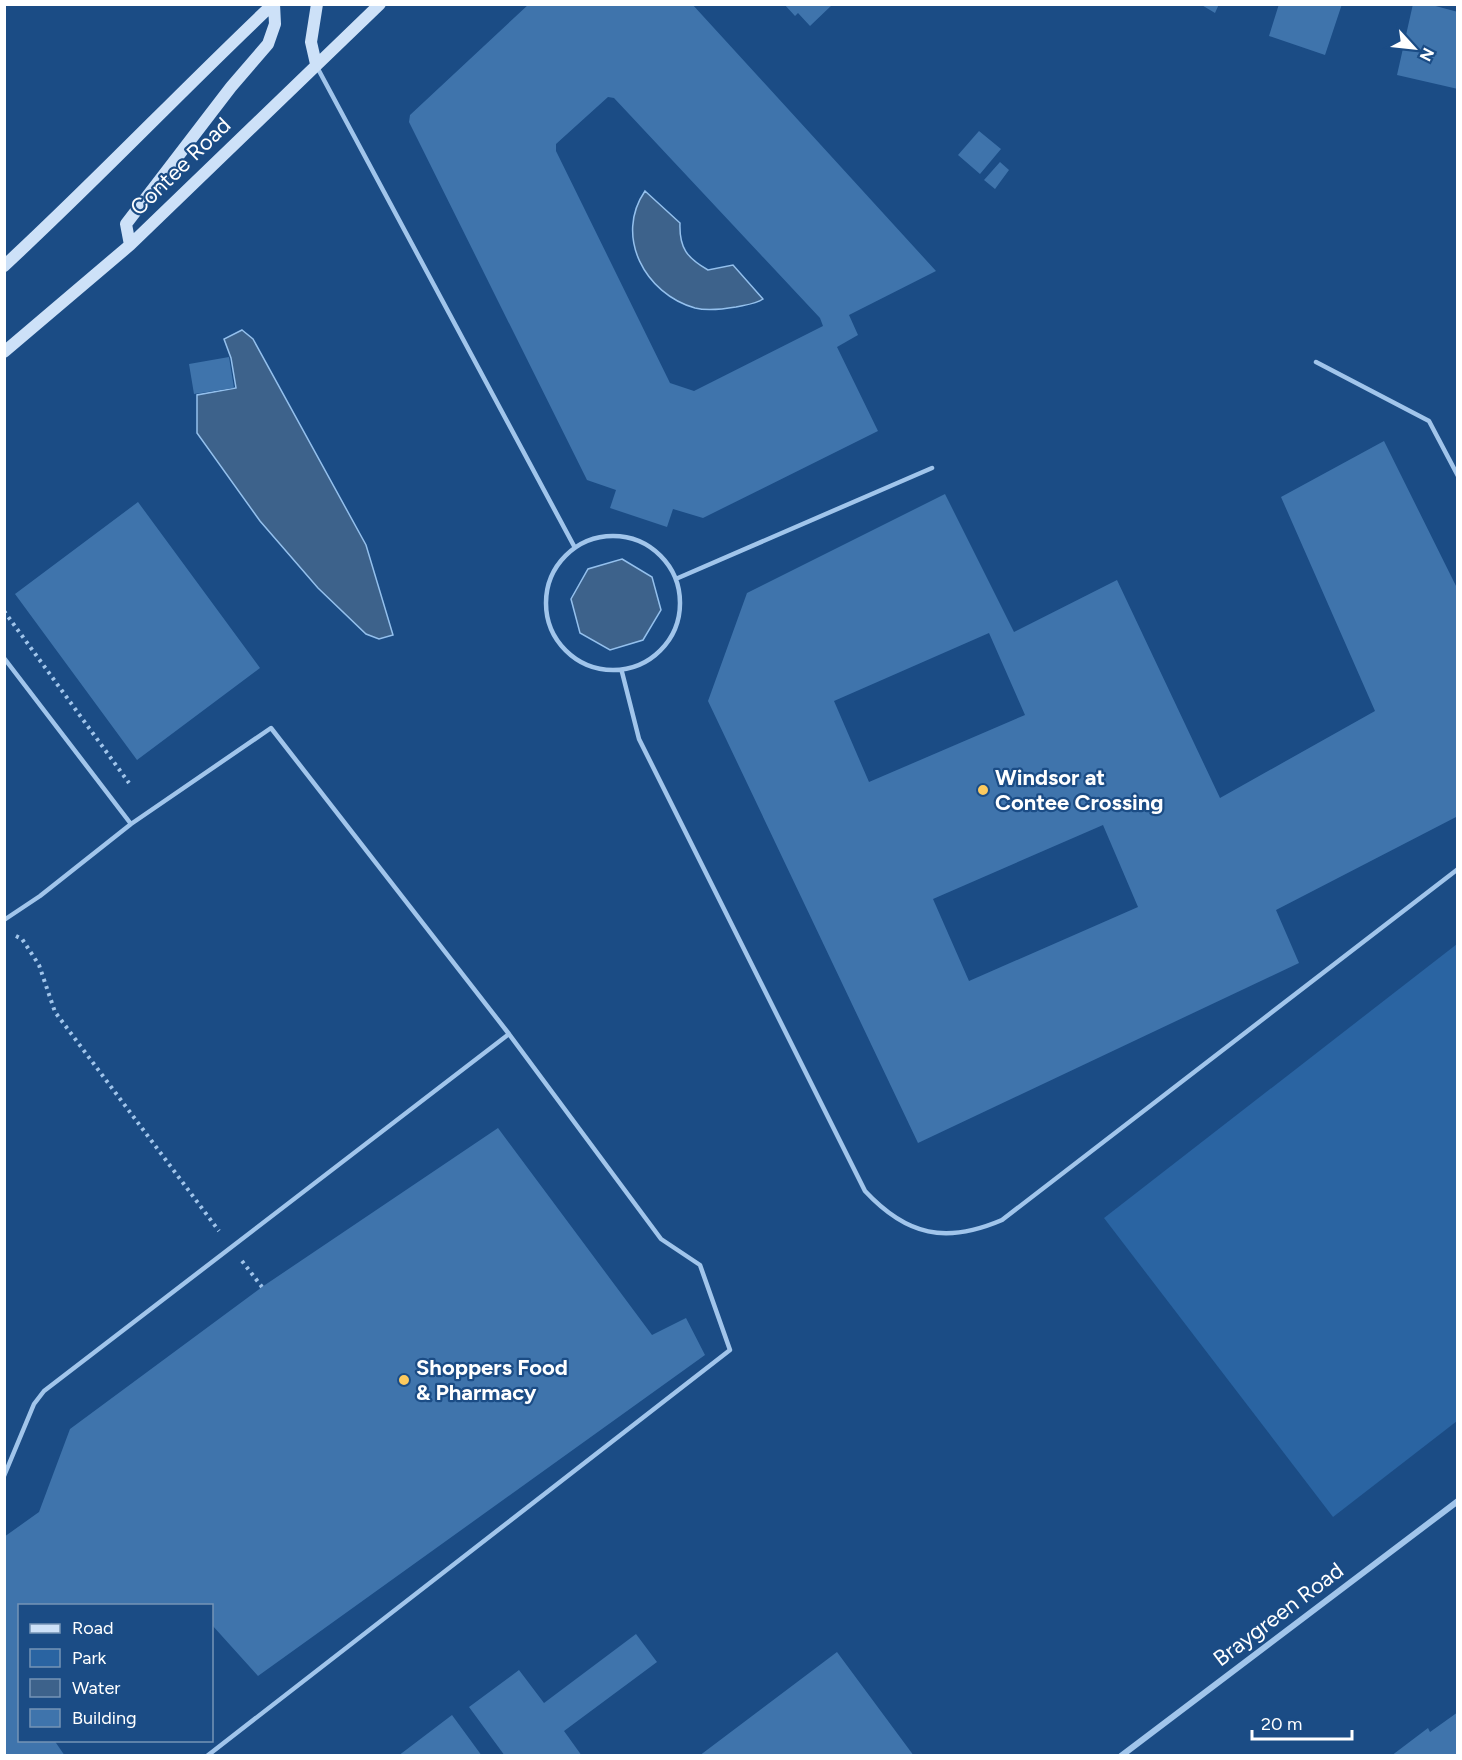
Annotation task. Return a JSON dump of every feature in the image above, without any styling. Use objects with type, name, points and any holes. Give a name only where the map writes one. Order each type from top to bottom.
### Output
[{"type":"street","points":[[130,245],[126,224],[231,87],[268,44],[275,24],[273,4]]},
{"type":"street","points":[[4,266],[65,210],[181,91],[273,4]]},
{"type":"street","points":[[316,64],[311,42],[317,4]]},
{"type":"street","name":"Contee Road","points":[[4,352],[130,245],[381,4]]},
{"type":"street","name":"Braygreen Road","points":[[1121,1755],[1458,1501]]},
{"type":"lane","points":[[316,64],[574,546]]},
{"type":"lane","points":[[1316,363],[1429,421],[1458,476]]},
{"type":"lane","points":[[678,578],[932,468]]},
{"type":"lane","points":[[613,534],[652,546],[678,578],[681,619],[659,654],[622,672],[586,667],[558,644],[545,610],[550,574],[574,546],[613,534]]},
{"type":"lane","points":[[4,658],[131,824]]},
{"type":"lane","points":[[622,672],[639,739],[865,1191],[892,1216],[930,1234],[979,1230],[1002,1220],[1458,869]]},
{"type":"lane","points":[[4,920],[39,897],[131,824],[271,728],[509,1034],[661,1239],[700,1265],[730,1350],[207,1755]]},
{"type":"lane","points":[[4,1476],[34,1404],[44,1391],[509,1034]]},
{"type":"path","points":[[4,611],[129,783]]},
{"type":"path","points":[[13,934],[22,939],[39,965],[55,1012],[262,1287]]},
{"type":"green space","points":[[1457,944],[1457,1421],[1333,1517],[1104,1218]]},
{"type":"water","points":[[645,191],[680,223],[683,246],[695,261],[708,270],[733,265],[763,299],[736,307],[705,309],[677,301],[662,290],[649,277],[634,244],[633,226],[636,208]]},
{"type":"water","points":[[242,330],[253,339],[366,545],[393,635],[379,639],[366,634],[318,588],[260,521],[197,433],[197,395],[236,388],[231,358],[224,339]]},
{"type":"water","points":[[622,559],[652,577],[661,610],[643,640],[610,650],[580,633],[571,599],[588,569]]},
{"type":"building","points":[[529,4],[692,4],[936,271],[849,315],[858,335],[837,347],[878,431],[703,518],[673,509],[667,527],[610,508],[616,490],[587,480],[409,122],[410,115]],"holes":[[[608,97],[614,98],[820,318],[823,326],[694,391],[670,383],[556,151],[556,144]]]},
{"type":"building","points":[[784,4],[833,4],[810,26],[798,13],[795,16]]},
{"type":"building","points":[[1200,4],[1219,4],[1215,13]]},
{"type":"building","points":[[1279,4],[1342,4],[1325,55],[1269,36]]},
{"type":"building","points":[[1413,4],[1428,4],[1458,12],[1458,89],[1397,75]]},
{"type":"building","points":[[979,131],[1001,149],[980,174],[958,155]]},
{"type":"building","points":[[1000,162],[1009,170],[995,189],[984,180]]},
{"type":"building","points":[[229,357],[234,388],[194,394],[189,364]]},
{"type":"building","name":"Windsor at Contee Crossing","points":[[1384,441],[1458,590],[1458,816],[1276,910],[1299,963],[918,1143],[708,701],[747,593],[945,494],[1014,632],[1117,580],[1220,798],[1375,711],[1281,497]],"holes":[[[989,633],[1025,715],[869,782],[834,701]],[[1103,825],[1138,907],[969,981],[933,899]]]},
{"type":"building","points":[[138,502],[260,668],[137,760],[15,594]]},
{"type":"building","name":"Shoppers Food & Pharmacy","points":[[498,1128],[652,1335],[686,1318],[705,1355],[258,1676],[213,1626],[213,1604],[18,1604],[18,1742],[55,1742],[65,1756],[4,1756],[4,1537],[39,1512],[70,1429],[262,1287]]},
{"type":"building","points":[[636,1634],[657,1662],[564,1731],[582,1756],[505,1756],[469,1707],[519,1670],[544,1703]]},
{"type":"building","points":[[837,1652],[914,1756],[699,1756]]},
{"type":"building","points":[[1458,1712],[1458,1756],[1391,1756],[1428,1728],[1430,1732]]},
{"type":"building","points":[[452,1715],[482,1756],[398,1756]]},
{"type":"place","name":"Windsor at Contee Crossing","points":[[983,790]]},
{"type":"place","name":"Shoppers Food & Pharmacy","points":[[404,1380]]}]
